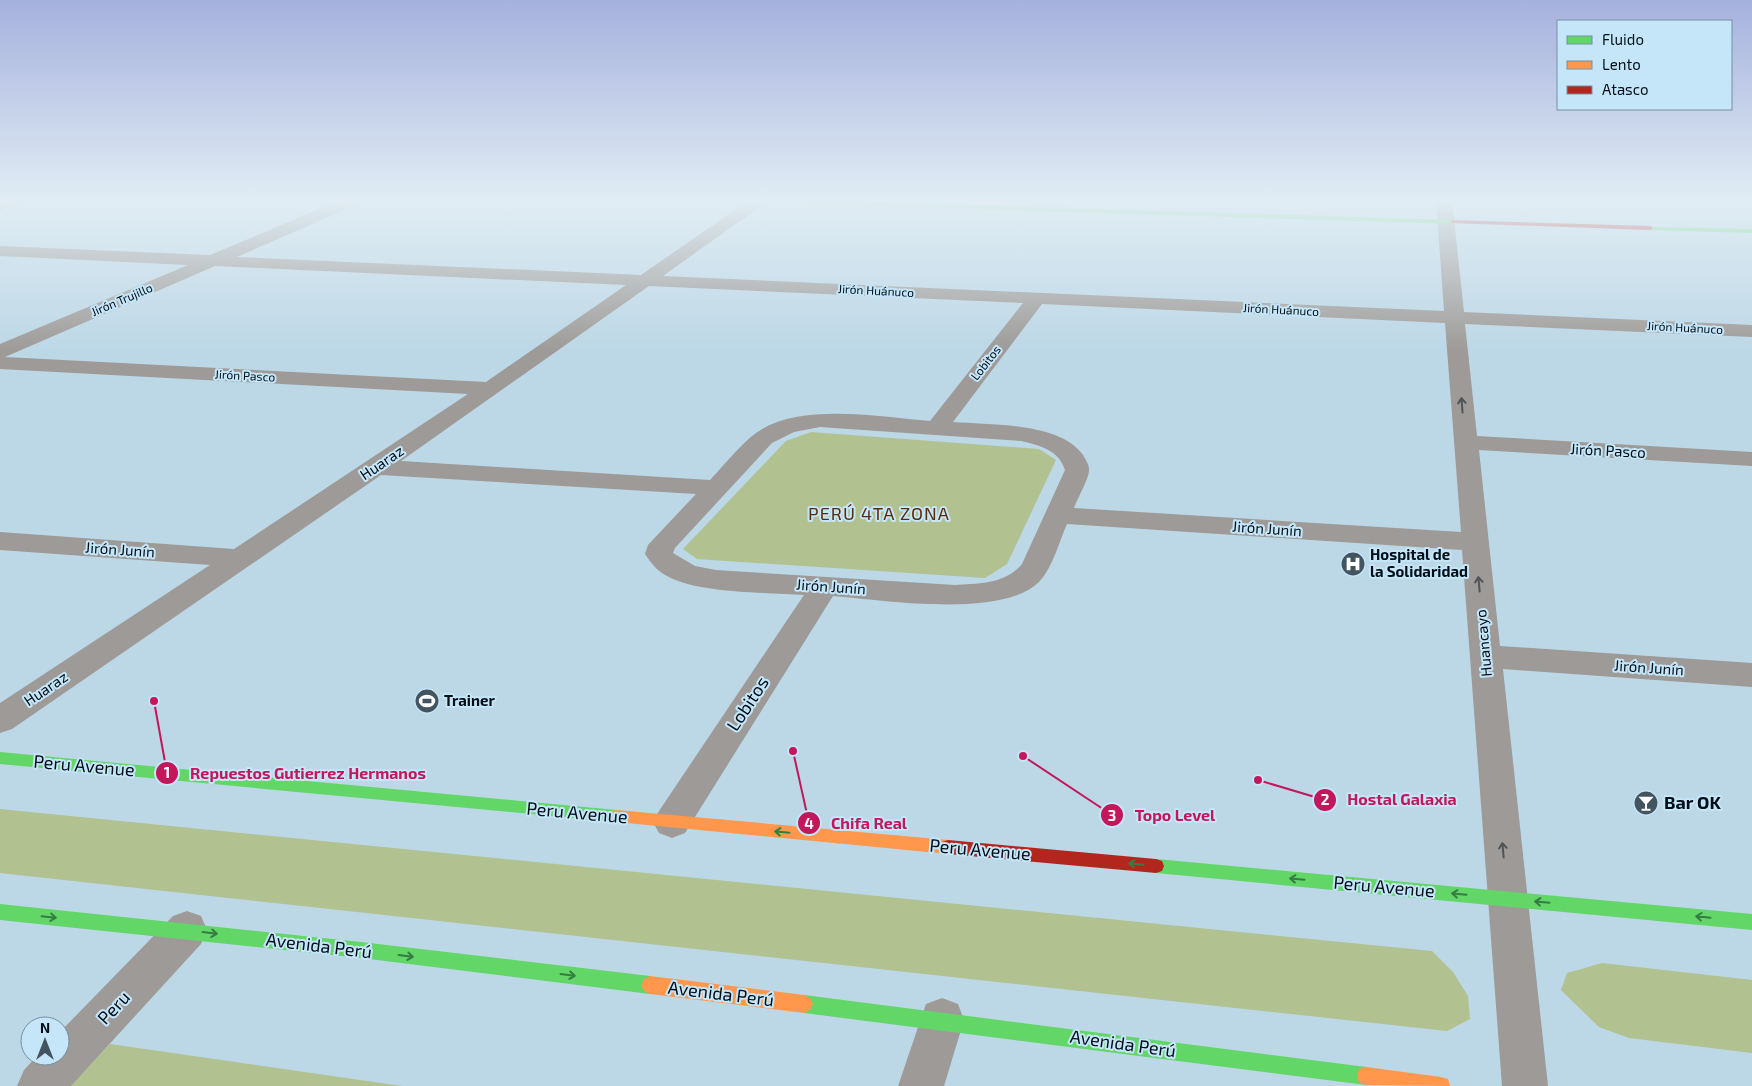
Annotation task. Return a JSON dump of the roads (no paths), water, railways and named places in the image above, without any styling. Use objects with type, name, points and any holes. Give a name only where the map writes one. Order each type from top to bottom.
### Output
[{"type":"main road","name":"Peru Avenue","points":[[0,758],[1752,922]]},
{"type":"main road","name":"Avenida Perú","points":[[0,912],[188,930],[942,1020],[1441,1086]]},
{"type":"street","name":"Jirón Huánuco","points":[[0,251],[1752,331]]},
{"type":"street","name":"Jirón Trujillo","points":[[0,352],[237,251]]},
{"type":"street","name":"Huaraz","points":[[0,720],[376,467],[686,251]]},
{"type":"street","name":"Huancayo","points":[[1449,251],[1525,1086]]},
{"type":"street","name":"Lobitos","points":[[936,428],[1036,298]]},
{"type":"street","name":"Jirón Pasco","points":[[0,363],[490,389]]},
{"type":"street","name":"Jirón Junín","points":[[820,420],[838,420],[936,428],[1020,434],[1056,445],[1068,453],[1076,462],[1077,470],[1036,567],[1028,576],[1008,588],[977,594],[955,595],[698,577],[667,565],[659,554],[662,544],[764,438],[787,426],[820,420]]},
{"type":"street","name":"Jirón Pasco","points":[[1465,442],[1752,459]]},
{"type":"street","points":[[376,467],[717,488]]},
{"type":"street","name":"Jirón Junín","points":[[1059,515],[1475,542]]},
{"type":"street","name":"Jirón Junín","points":[[0,541],[240,558]]},
{"type":"street","name":"Lobitos","points":[[672,822],[825,586]]},
{"type":"street","name":"Jirón Junín","points":[[1485,656],[1752,675]]},
{"type":"street","name":"Peru","points":[[40,1086],[188,930]]},
{"type":"street","points":[[921,1086],[942,1020]]},
{"type":"place","name":"Hospital de la Solidaridad","points":[[1353,564]]},
{"type":"place","name":"Repuestos Gutierrez Hermanos","points":[[154,701]]},
{"type":"place","name":"Trainer","points":[[427,701]]},
{"type":"place","name":"Chifa Real","points":[[793,751]]},
{"type":"place","name":"Topo Level","points":[[1023,756]]},
{"type":"place","name":"Hostal Galaxia","points":[[1258,780]]},
{"type":"place","name":"Bar OK","points":[[1646,803]]},
{"type":"district","name":"PERÚ 4TA ZONA","points":[[879,514]]}]
